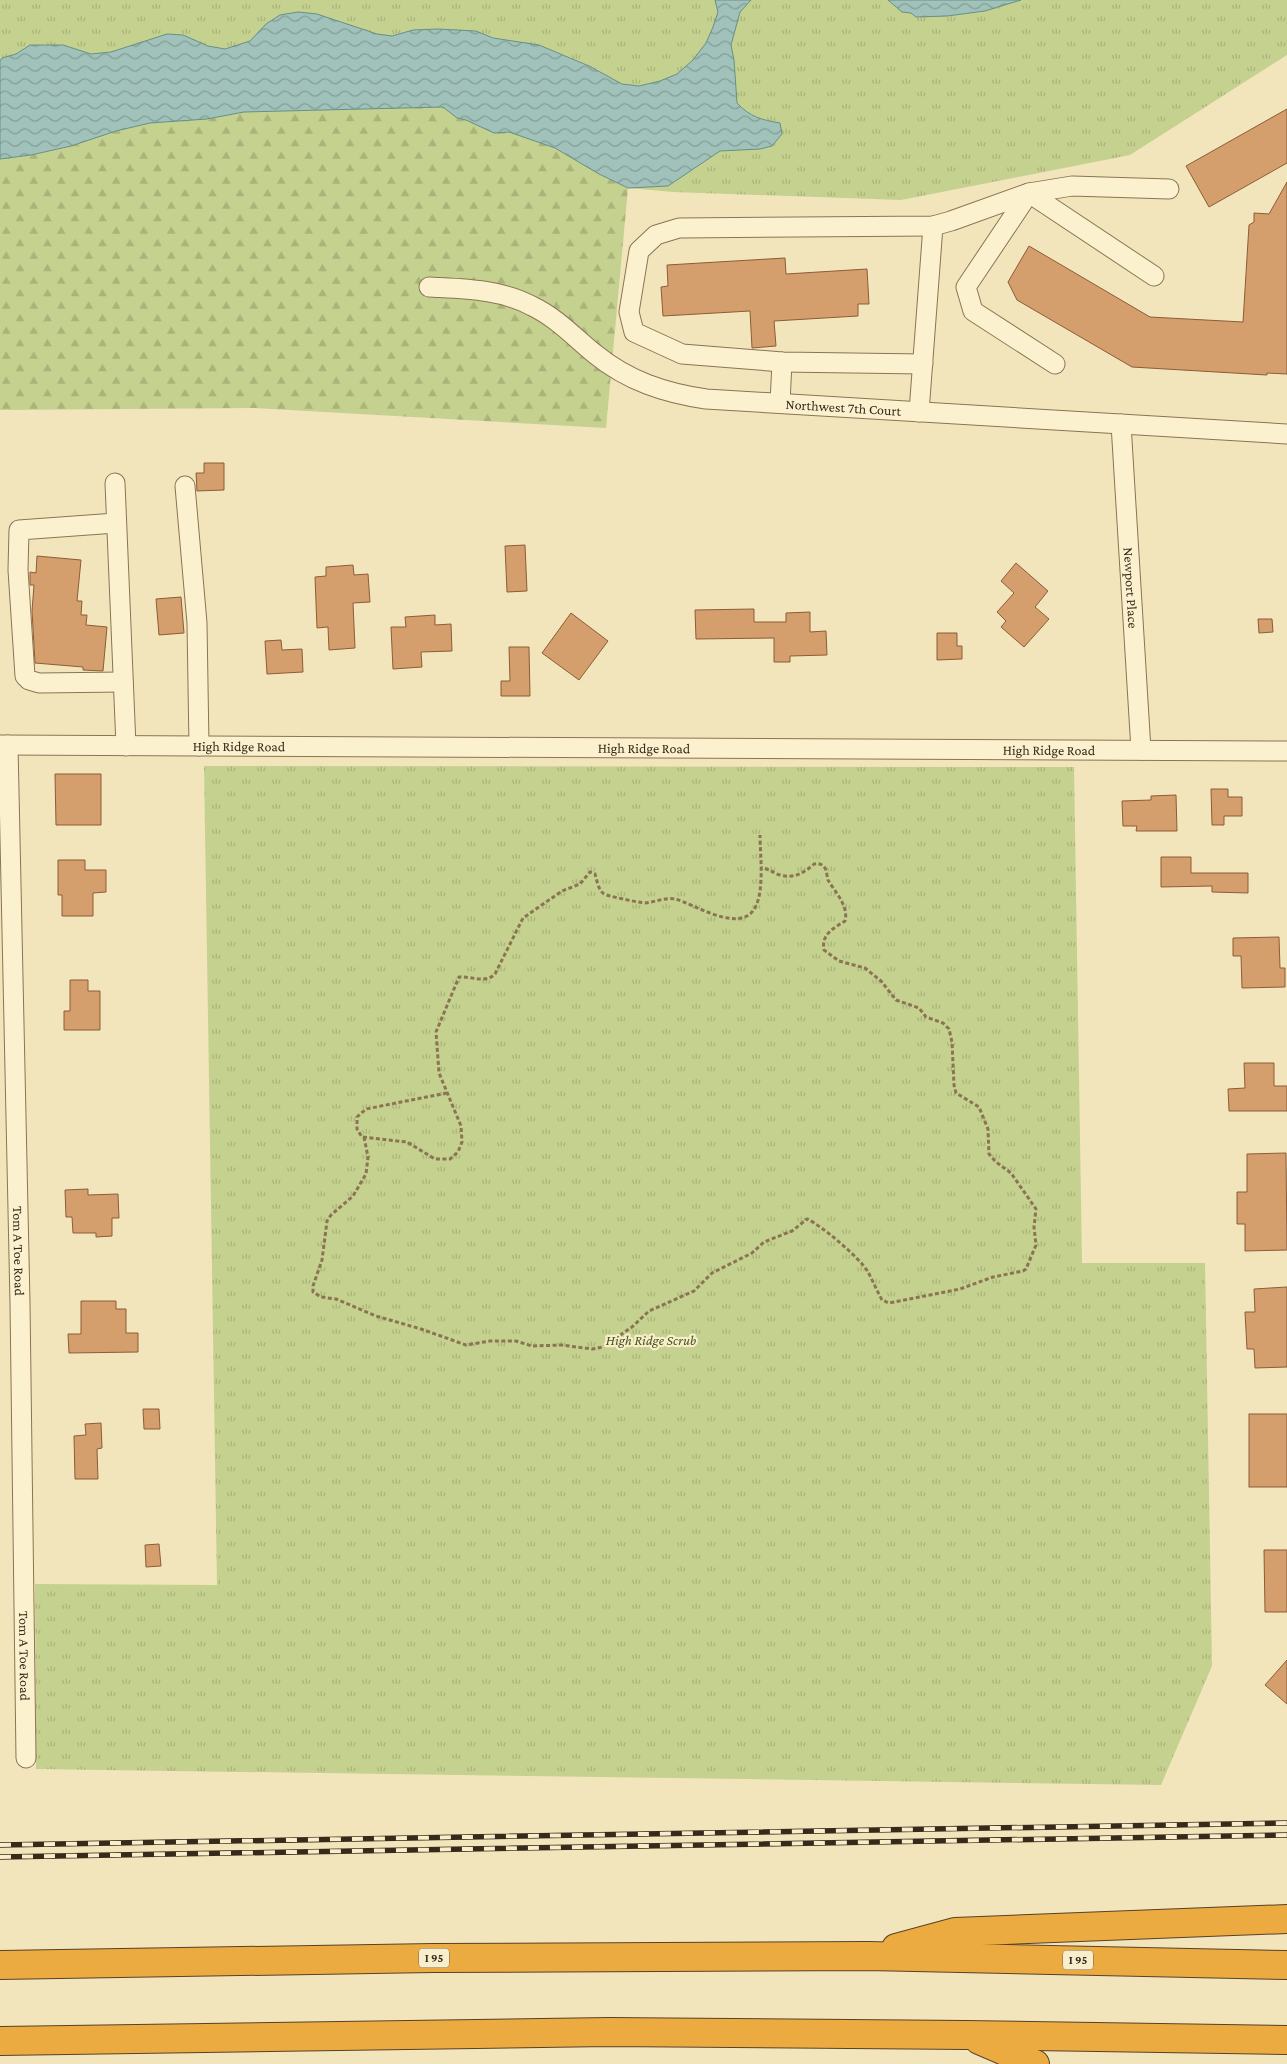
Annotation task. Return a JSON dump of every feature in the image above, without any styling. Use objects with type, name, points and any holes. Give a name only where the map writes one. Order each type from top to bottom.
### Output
[{"type":"highway","points":[[868,1956],[955,1932],[1287,1919]]},
{"type":"highway","name":"I 95","points":[[0,1965],[433,1958],[868,1956],[1287,1965]]},
{"type":"highway","points":[[0,2041],[529,2032],[966,2034],[1287,2040]]},
{"type":"highway","points":[[966,2034],[1035,2064]]},
{"type":"street","points":[[923,364],[782,362],[682,354],[634,332],[629,312],[639,251],[656,235],[679,228],[933,226],[1029,193],[1072,186],[1169,189]]},
{"type":"street","points":[[1029,193],[1154,276]]},
{"type":"street","points":[[1029,193],[966,287],[973,311],[1055,364]]},
{"type":"street","points":[[919,412],[933,226]]},
{"type":"street","name":"Northwest 7th Court","points":[[429,287],[488,290],[530,305],[565,326],[594,354],[616,370],[653,388],[679,395],[706,399],[1287,434]]},
{"type":"street","points":[[780,403],[782,362]]},
{"type":"street","name":"Newport Place","points":[[1121,424],[1141,750]]},
{"type":"street","points":[[115,483],[126,746]]},
{"type":"street","points":[[185,486],[198,623],[199,746]]},
{"type":"street","points":[[116,524],[19,530],[18,570],[25,676],[29,680],[39,682],[123,682]]},
{"type":"street","name":"High Ridge Road","points":[[4,745],[1287,751]]},
{"type":"street","name":"Tom A Toe Road","points":[[4,745],[20,1303],[26,1758]]},
{"type":"path","points":[[447,1093],[366,1108],[357,1117],[356,1124],[359,1134],[364,1137],[407,1142],[435,1159],[450,1159],[454,1156],[460,1147],[462,1136],[458,1116],[439,1073],[436,1032],[457,980],[464,977],[486,979],[492,977],[523,918],[562,891],[580,884],[590,872],[595,874],[601,891],[608,896],[639,902],[670,898],[682,901],[711,914],[745,917],[750,914],[759,900],[760,835]]},
{"type":"path","points":[[364,1137],[368,1157],[366,1174],[353,1196],[331,1215],[327,1221],[322,1260],[312,1286],[313,1292],[321,1297],[336,1299],[376,1316],[466,1345],[490,1341],[516,1341],[532,1346],[561,1345],[592,1349],[603,1347],[632,1327],[648,1310],[694,1291],[712,1273],[752,1253],[764,1242],[792,1231],[807,1219],[854,1256],[868,1272],[882,1300],[889,1303],[960,1289],[993,1277],[1022,1272],[1026,1269],[1036,1245],[1034,1227],[1036,1209],[1011,1173],[989,1154],[988,1129],[979,1107],[956,1093],[952,1042],[949,1029],[943,1023],[926,1017],[919,1008],[896,1000],[880,981],[865,968],[839,961],[824,950],[823,945],[827,934],[845,921],[847,915],[841,900],[828,880],[825,869],[821,865],[814,864],[802,873],[790,876],[782,875],[766,868],[760,868]]},
{"type":"green space","points":[[0,0],[1287,0],[1287,55],[1130,155],[901,200],[673,192],[628,188],[599,174],[244,112],[0,159]]},
{"type":"green space","points":[[443,107],[457,118],[466,120],[494,133],[509,132],[555,148],[599,174],[628,188],[606,428],[254,408],[0,410],[0,159],[31,155],[71,146],[116,131],[150,123],[207,119],[244,112]]},
{"type":"green space","name":"High Ridge Scrub","points":[[204,766],[1074,767],[1082,1263],[1205,1263],[1212,1666],[1161,1785],[36,1769],[35,1584],[217,1585]]},
{"type":"water","points":[[715,0],[751,0],[740,12],[731,45],[737,103],[747,112],[757,117],[780,123],[782,134],[772,146],[760,149],[720,151],[668,186],[628,188],[599,174],[555,148],[509,132],[494,133],[466,120],[457,118],[443,107],[244,112],[207,119],[150,123],[116,131],[71,146],[31,155],[0,159],[0,61],[2,58],[16,54],[30,45],[63,45],[91,54],[111,52],[167,34],[183,35],[208,46],[225,49],[250,41],[266,24],[280,15],[298,12],[317,14],[377,34],[392,36],[413,30],[476,31],[493,38],[539,45],[589,66],[622,84],[639,86],[660,81],[677,74],[693,60],[706,43],[713,27],[718,12]]},
{"type":"water","points":[[888,0],[1021,0],[985,11],[947,16],[916,17],[911,13],[902,12]]},
{"type":"building","points":[[1287,109],[1287,163],[1209,207],[1186,166]]},
{"type":"building","points":[[1287,182],[1287,374],[1267,373],[1267,375],[1132,367],[1017,300],[1008,282],[1029,246],[1150,317],[1243,322],[1249,225],[1254,222],[1254,213],[1269,214]]},
{"type":"building","points":[[785,258],[786,274],[867,269],[869,304],[858,304],[858,316],[774,321],[776,346],[752,348],[750,311],[663,316],[661,287],[668,286],[667,265]]},
{"type":"building","points":[[204,463],[224,463],[224,490],[197,491],[196,473],[204,473]]},
{"type":"building","points":[[525,545],[527,591],[507,592],[505,546]]},
{"type":"building","points":[[37,556],[81,560],[77,601],[82,601],[81,615],[87,615],[86,625],[107,627],[103,671],[83,670],[83,667],[35,663],[32,611],[34,585],[30,585],[30,572],[36,573]]},
{"type":"building","points":[[1016,563],[1048,591],[1035,607],[1049,619],[1024,647],[1001,627],[1006,621],[997,612],[1014,593],[1001,581]]},
{"type":"building","points":[[353,565],[354,575],[368,574],[370,602],[353,603],[355,648],[329,650],[328,627],[317,628],[315,577],[326,576],[326,567]]},
{"type":"building","points":[[181,597],[184,633],[159,635],[156,599]]},
{"type":"building","points":[[754,609],[754,622],[786,622],[786,613],[810,612],[810,632],[826,631],[827,655],[790,656],[790,662],[774,662],[774,638],[696,639],[695,610]]},
{"type":"building","points":[[571,613],[608,641],[579,680],[542,653]]},
{"type":"building","points":[[435,615],[435,625],[451,624],[452,651],[421,652],[422,667],[393,669],[391,627],[406,627],[405,617]]},
{"type":"building","points":[[1258,619],[1272,619],[1273,632],[1259,633]]},
{"type":"building","points":[[937,633],[957,633],[957,646],[962,646],[962,659],[937,660]]},
{"type":"building","points":[[281,640],[282,650],[302,649],[303,672],[267,674],[265,641]]},
{"type":"building","points":[[509,647],[529,647],[530,696],[501,696],[501,681],[510,681]]},
{"type":"building","points":[[55,774],[101,774],[101,825],[56,825]]},
{"type":"building","points":[[1211,789],[1228,789],[1228,797],[1242,797],[1242,816],[1224,816],[1224,825],[1212,825]]},
{"type":"building","points":[[1176,795],[1177,831],[1136,831],[1137,826],[1123,826],[1122,801],[1151,800],[1151,796]]},
{"type":"building","points":[[1161,857],[1191,857],[1191,873],[1248,873],[1248,893],[1212,892],[1212,886],[1161,887]]},
{"type":"building","points":[[58,860],[85,860],[85,870],[106,870],[106,892],[93,893],[93,916],[62,916],[62,895],[58,895]]},
{"type":"building","points":[[1279,937],[1280,968],[1285,968],[1285,987],[1242,988],[1241,956],[1233,956],[1233,938]]},
{"type":"building","points":[[70,980],[88,980],[88,991],[100,991],[100,1030],[64,1030],[64,1011],[70,1011]]},
{"type":"building","points":[[1244,1063],[1274,1063],[1274,1086],[1287,1086],[1287,1111],[1229,1111],[1228,1089],[1245,1088]]},
{"type":"building","points":[[1286,1153],[1287,1250],[1245,1251],[1245,1224],[1237,1224],[1237,1192],[1247,1192],[1247,1154]]},
{"type":"building","points":[[88,1189],[88,1195],[118,1194],[119,1218],[112,1218],[112,1236],[96,1237],[96,1233],[73,1233],[72,1217],[66,1217],[65,1190]]},
{"type":"building","points":[[1287,1287],[1287,1367],[1255,1368],[1254,1349],[1247,1349],[1245,1312],[1255,1312],[1254,1289]]},
{"type":"building","points":[[81,1301],[116,1301],[116,1309],[126,1309],[126,1333],[138,1333],[138,1352],[69,1353],[68,1334],[81,1334]]},
{"type":"building","points":[[143,1409],[159,1409],[160,1429],[144,1429]]},
{"type":"building","points":[[1249,1414],[1287,1414],[1287,1487],[1249,1487]]},
{"type":"building","points":[[101,1423],[102,1448],[97,1449],[98,1479],[75,1479],[74,1436],[86,1435],[85,1424]]},
{"type":"building","points":[[159,1544],[161,1566],[146,1567],[145,1545]]},
{"type":"building","points":[[1264,1550],[1287,1550],[1287,1612],[1265,1612]]},
{"type":"building","points":[[1287,1660],[1287,1704],[1265,1685]]},
{"type":"railway","points":[[0,1845],[1287,1823]]},
{"type":"railway","points":[[0,1857],[1287,1835]]}]
